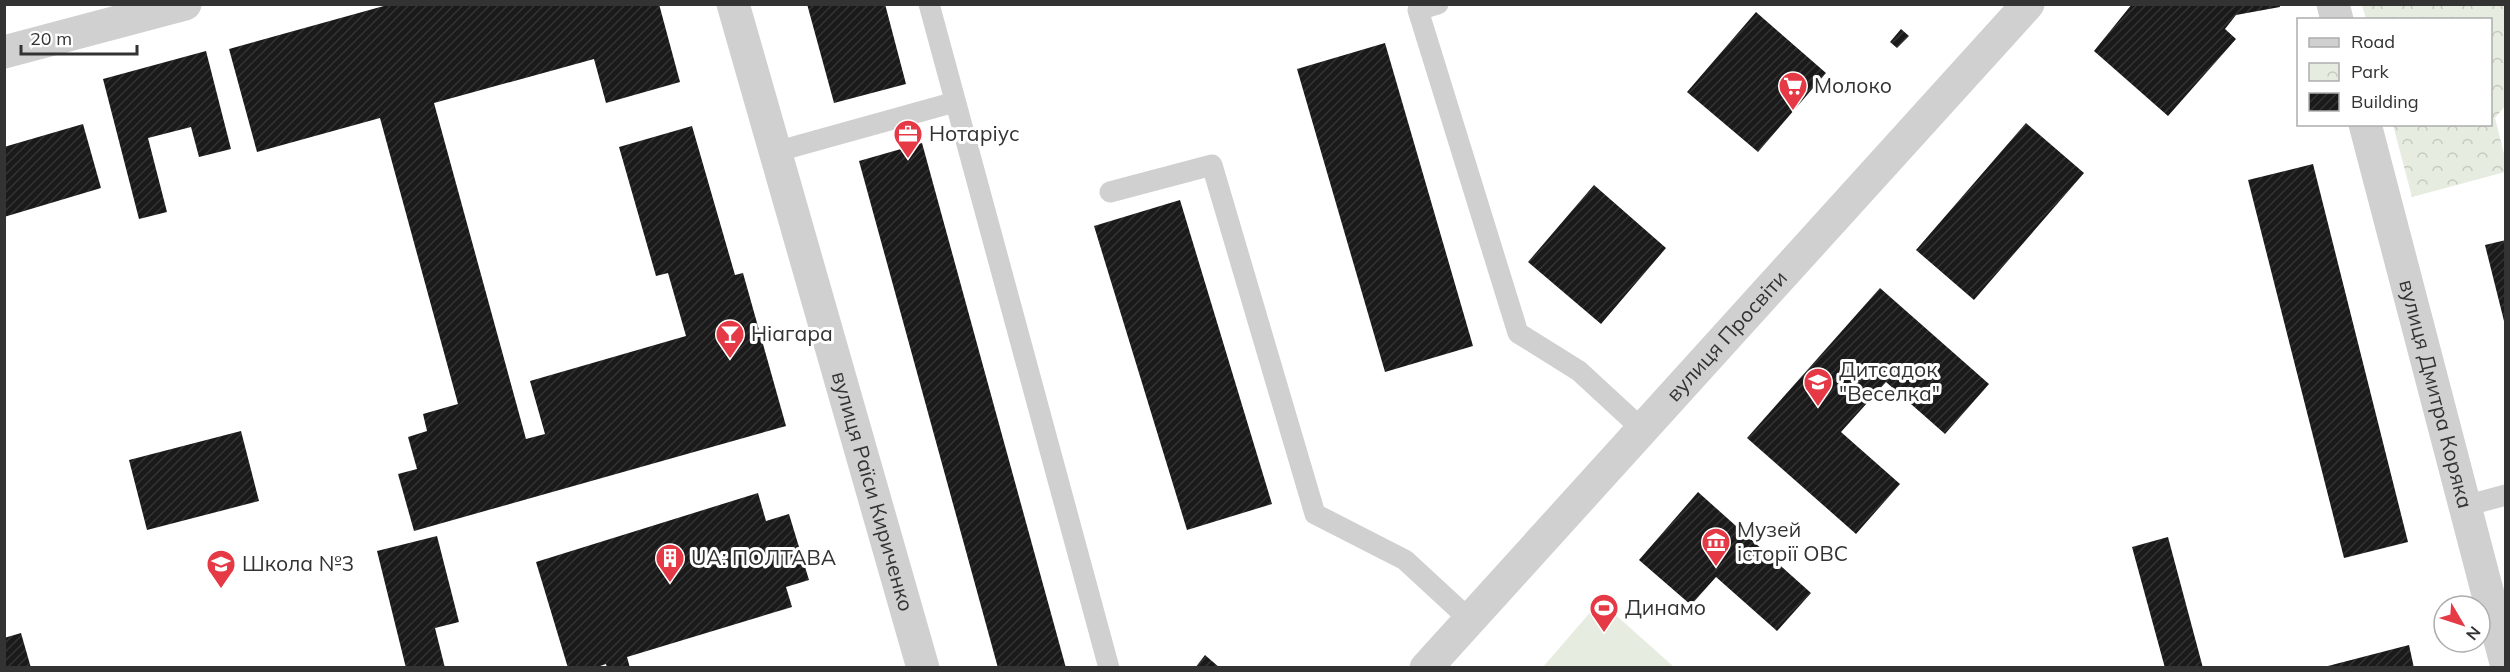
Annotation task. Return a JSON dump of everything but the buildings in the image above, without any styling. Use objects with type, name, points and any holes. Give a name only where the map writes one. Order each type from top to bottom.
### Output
[{"type":"street","points":[[4,52],[185,4]]},
{"type":"street","name":"вулиця Раїси Кириченко","points":[[733,4],[924,668]]},
{"type":"street","name":"вулиця Просвіти","points":[[1426,668],[2028,4]]},
{"type":"street","name":"вулиця Дмитра Коряка","points":[[2366,126],[2505,663]]},
{"type":"lane","points":[[929,4],[1109,668]]},
{"type":"lane","points":[[1438,4],[1418,10],[1518,333],[1579,371],[1643,430]]},
{"type":"lane","points":[[775,152],[955,102]]},
{"type":"lane","points":[[1110,192],[1212,165],[1315,514],[1405,560],[1470,620]]},
{"type":"lane","points":[[2465,506],[2505,495]]},
{"type":"green space","points":[[2362,5],[2505,5],[2505,106],[2495,118],[2505,158],[2505,172],[2412,197],[2393,126],[2492,126],[2492,18],[2366,18]]},
{"type":"green space","name":"Динамо","points":[[1600,601],[1674,667],[1543,667]]},
{"type":"place","name":"Молоко","points":[[1793,112]]},
{"type":"place","name":"Нотаріус","points":[[908,160]]},
{"type":"place","name":"Ніагара","points":[[730,360]]},
{"type":"place","name":"Дитсадок \"Веселка\"","points":[[1818,408]]},
{"type":"place","name":"Музей історії ОВС","points":[[1716,568]]},
{"type":"place","name":"UA: ПОЛТАВА","points":[[670,584]]},
{"type":"place","name":"Школа №3","points":[[221,590]]},
{"type":"place","name":"Динамо","points":[[1604,634]]}]
